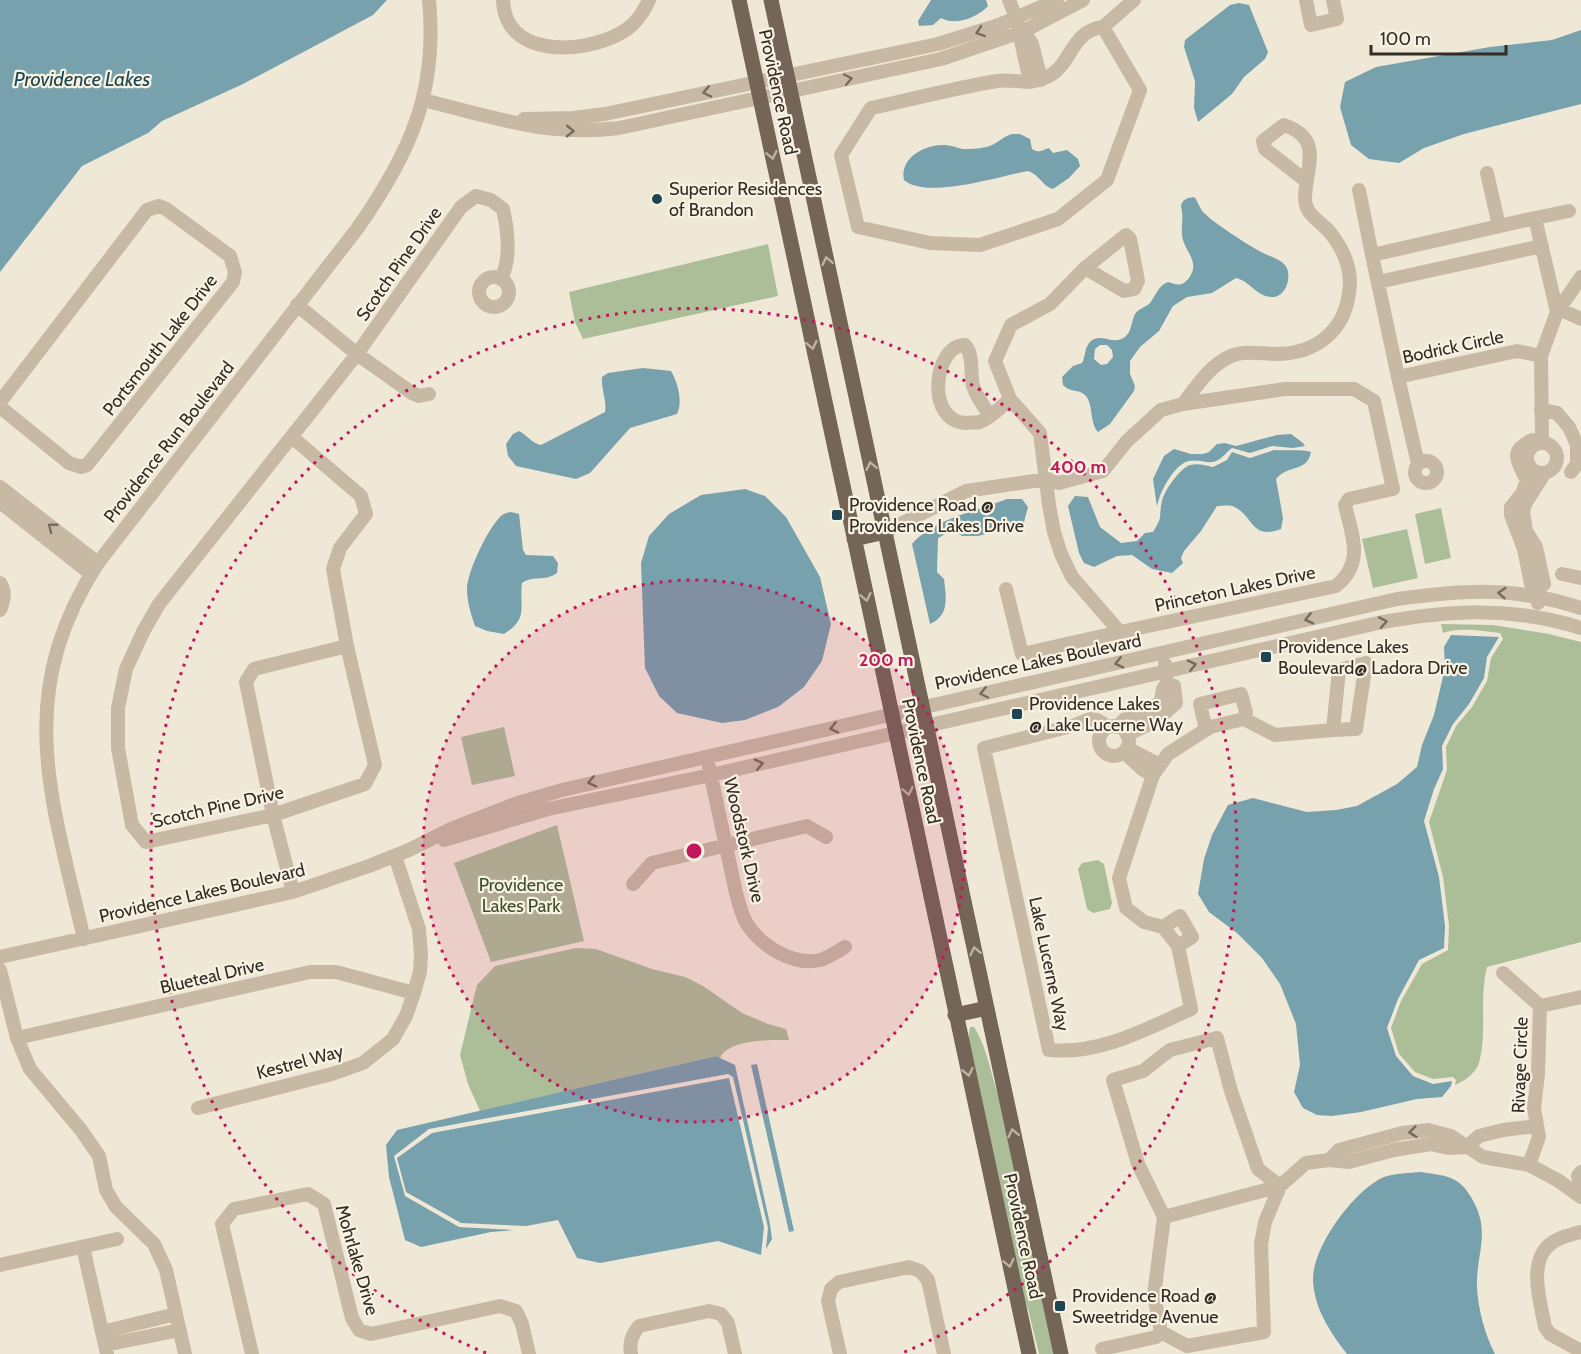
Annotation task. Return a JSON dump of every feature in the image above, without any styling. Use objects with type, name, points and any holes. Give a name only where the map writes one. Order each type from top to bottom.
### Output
[{"type":"main road","name":"Providence Road","points":[[739,0],[1029,1354]]},
{"type":"main road","name":"Providence Road","points":[[771,0],[1061,1354]]},
{"type":"main road","points":[[854,539],[885,532]]},
{"type":"main road","points":[[955,1015],[987,1008]]},
{"type":"street","name":"Providence Run Boulevard","points":[[84,939],[51,789],[45,724],[50,675],[68,620],[94,568],[357,229],[389,180],[408,144],[423,100],[431,49],[429,0]]},
{"type":"street","points":[[503,0],[507,20],[518,35],[526,41],[558,46],[592,43],[620,33],[640,17],[649,0]]},
{"type":"street","points":[[1010,0],[1036,81]]},
{"type":"street","points":[[492,117],[536,119],[592,116],[938,44],[981,32],[1057,0]]},
{"type":"street","points":[[423,100],[543,129],[592,131],[638,124],[941,59],[1022,32],[1083,0]]},
{"type":"street","points":[[1103,27],[1140,90],[1107,180],[1058,219],[980,245],[930,243],[858,228],[841,155],[870,108],[1000,81],[1036,81],[1057,72],[1076,41],[1094,28],[1103,27],[1134,0]]},
{"type":"street","points":[[1306,0],[1311,25],[1337,19],[1333,0]]},
{"type":"street","points":[[1487,173],[1499,226]]},
{"type":"street","points":[[1183,404],[1201,380],[1228,357],[1245,352],[1295,352],[1318,345],[1334,331],[1343,316],[1349,293],[1350,271],[1344,255],[1328,231],[1312,217],[1305,206],[1305,181]]},
{"type":"street","name":"Bodrick Circle","points":[[1359,190],[1398,377],[1517,351],[1541,356]]},
{"type":"street","name":"Scotch Pine Drive","points":[[292,437],[361,496],[366,514],[340,548],[333,569],[347,646],[375,765],[366,784],[273,815],[146,842],[132,825],[118,748],[118,708],[126,669],[159,604],[357,354],[461,207],[476,196],[491,200],[503,209],[507,225],[507,268],[501,279]]},
{"type":"street","name":"Portsmouth Lake Drive","points":[[159,206],[166,209],[230,256],[235,273],[233,282],[87,465],[81,467],[69,463],[0,404],[147,210],[159,206]]},
{"type":"street","points":[[1372,255],[1569,211]]},
{"type":"street","points":[[1535,218],[1558,310]]},
{"type":"street","points":[[1378,282],[1542,246]]},
{"type":"street","points":[[1005,589],[1022,654],[1120,632],[1072,576],[1061,554],[1050,514],[1040,433],[1010,399],[994,361],[1011,325],[1050,304],[1085,268]]},
{"type":"street","points":[[1535,617],[1539,594],[1544,584],[1535,545],[1526,531],[1523,512],[1529,499],[1557,458],[1554,450],[1542,437],[1541,356],[1558,310],[1581,278]]},
{"type":"street","points":[[297,305],[357,354],[412,393],[419,396],[429,394]]},
{"type":"street","points":[[1558,310],[1581,319]]},
{"type":"street","points":[[990,415],[977,397],[972,383],[969,350],[965,345],[960,345],[945,357],[941,367],[938,398],[944,413],[960,423],[980,422],[990,415],[1010,399]]},
{"type":"street","points":[[1398,377],[1418,464]]},
{"type":"street","name":"Princeton Lakes Drive","points":[[885,532],[966,491],[1047,479],[1059,483],[1103,471],[1127,441],[1161,410],[1183,404],[1285,389],[1354,389],[1374,401],[1393,489],[1349,499],[1345,505],[1356,556],[1346,579],[1336,586],[1120,632]]},
{"type":"street","points":[[1528,474],[1549,470],[1576,475],[1575,425],[1557,413],[1541,410]]},
{"type":"street","points":[[1539,594],[1531,584],[1524,549],[1511,515],[1511,507],[1522,492],[1528,474],[1526,461],[1528,452],[1542,437]]},
{"type":"street","points":[[0,487],[94,568]]},
{"type":"street","points":[[0,502],[94,568]]},
{"type":"street","points":[[1562,574],[1581,578]]},
{"type":"street","points":[[0,583],[4,588],[4,598],[0,610]]},
{"type":"street","name":"Providence Lakes Boulevard","points":[[0,957],[293,892],[344,876],[409,850],[453,828],[543,795],[1397,599],[1434,594],[1491,592],[1539,594],[1581,608]]},
{"type":"street","name":"Providence Lakes Boulevard","points":[[409,850],[548,809],[1166,677],[1412,617],[1484,611],[1535,617],[1581,628]]},
{"type":"street","points":[[293,892],[273,815],[246,682],[254,669],[347,646]]},
{"type":"street","points":[[1118,737],[1125,719],[1150,711],[1161,701],[1166,677],[1163,653]]},
{"type":"street","points":[[1206,730],[1200,704],[1241,694],[1246,712],[1244,719],[1275,735],[1356,729],[1366,663],[1339,670],[1334,730]]},
{"type":"street","name":"Lake Lucerne Way","points":[[1156,770],[1097,720],[1090,719],[984,748],[1049,1050],[1066,1052],[1115,1042],[1191,1009],[1178,946],[1163,927],[1144,922],[1125,908],[1119,878],[1156,770],[1168,754],[1206,730],[1244,719]]},
{"type":"street","name":"Woodstork Drive","points":[[706,756],[740,909],[748,925],[771,949],[785,956],[802,960],[821,960],[845,947]]},
{"type":"street","points":[[633,884],[652,863],[725,845],[807,826],[826,837]]},
{"type":"street","name":"Kestrel Way","points":[[198,1108],[332,1074],[363,1063],[393,1038],[406,1016],[414,993],[422,954],[419,929],[395,856]]},
{"type":"street","points":[[1163,927],[1179,916],[1192,937],[1178,946]]},
{"type":"street","points":[[0,970],[17,1038],[30,1069],[81,1130],[99,1156],[106,1190],[116,1207],[154,1244],[166,1270],[185,1354]]},
{"type":"street","name":"Blueteal Drive","points":[[17,1038],[310,972],[336,972],[414,993]]},
{"type":"street","points":[[1503,973],[1540,1006]]},
{"type":"street","name":"Rivage Circle","points":[[1529,1165],[1539,1137],[1534,1108],[1538,1074],[1540,1006],[1581,997]]},
{"type":"street","points":[[1161,1332],[1154,1295],[1164,1217],[1138,1164],[1113,1080],[1143,1071],[1170,1050],[1217,1038],[1231,1091],[1258,1169],[1280,1186]]},
{"type":"street","points":[[1161,1332],[1186,1346],[1264,1332],[1261,1244],[1265,1222],[1280,1186],[1306,1162],[1329,1160],[1349,1162],[1431,1144],[1448,1148],[1467,1147],[1479,1136],[1503,1130],[1537,1126]]},
{"type":"street","points":[[1329,1160],[1339,1150],[1388,1137],[1428,1130],[1451,1136],[1483,1157],[1529,1165],[1559,1181],[1581,1197]]},
{"type":"street","points":[[1388,1137],[1391,1151]]},
{"type":"street","points":[[1581,1172],[1578,1176],[1581,1189]]},
{"type":"street","points":[[1164,1217],[1280,1186]]},
{"type":"street","name":"Mohrlake Drive","points":[[252,1354],[222,1224],[234,1209],[308,1194],[324,1204],[352,1318],[359,1330],[371,1334],[500,1306],[516,1311],[522,1324],[529,1354]]},
{"type":"street","points":[[1581,1232],[1562,1237],[1546,1248],[1538,1274],[1545,1328],[1550,1334],[1581,1351]]},
{"type":"street","points":[[0,1265],[117,1239]]},
{"type":"street","points":[[83,1247],[105,1344]]},
{"type":"street","points":[[840,1354],[828,1301],[831,1289],[839,1282],[909,1267],[920,1271],[928,1280],[944,1354]]},
{"type":"street","points":[[631,1354],[632,1335],[639,1326],[709,1311],[721,1314],[728,1323],[735,1354]]},
{"type":"street","points":[[105,1344],[143,1322],[176,1314]]},
{"type":"street","points":[[143,1322],[147,1336]]},
{"type":"street","points":[[105,1344],[180,1330]]},
{"type":"street","points":[[1102,1349],[1156,1337],[1161,1332]]},
{"type":"green space","points":[[768,244],[778,296],[583,339],[575,322],[569,292]]},
{"type":"green space","points":[[1441,508],[1451,558],[1425,564],[1415,514]]},
{"type":"green space","points":[[1407,529],[1418,578],[1373,588],[1362,539]]},
{"type":"green space","points":[[1441,624],[1493,625],[1581,642],[1581,942],[1487,967],[1479,1064],[1471,1075],[1455,1085],[1456,1080],[1453,1077],[1433,1079],[1415,1072],[1399,1054],[1391,1028],[1401,1001],[1422,964],[1448,950],[1449,925],[1443,877],[1429,822],[1447,770],[1446,747],[1456,726],[1472,707],[1487,681],[1491,658],[1503,639],[1500,633],[1456,630],[1443,633]]},
{"type":"green space","points":[[504,727],[515,776],[472,785],[461,737]]},
{"type":"green space","name":"Providence Lakes Park","points":[[557,825],[584,941],[491,962],[454,863]]},
{"type":"green space","points":[[1098,860],[1104,864],[1112,903],[1110,909],[1093,913],[1087,909],[1078,869],[1082,863]]},
{"type":"green space","points":[[576,948],[596,949],[652,969],[685,977],[703,986],[742,1013],[786,1029],[789,1040],[741,1044],[732,1047],[720,1058],[716,1056],[480,1111],[468,1084],[460,1055],[477,985],[495,966]]},
{"type":"green space","points":[[970,1027],[974,1027],[984,1047],[1004,1110],[1055,1354],[1039,1354],[1028,1309],[1019,1290],[968,1039]]},
{"type":"water","name":"Providence Lakes","points":[[0,0],[387,0],[373,15],[243,84],[162,121],[148,133],[82,166],[0,272]]},
{"type":"water","points":[[931,0],[986,0],[988,6],[966,20],[953,21],[941,18],[933,25],[919,26],[918,21]]},
{"type":"water","points":[[1239,3],[1249,5],[1268,52],[1265,59],[1244,77],[1232,94],[1198,122],[1194,108],[1195,81],[1184,47],[1185,40],[1230,5]]},
{"type":"water","points":[[1581,30],[1581,104],[1464,134],[1424,148],[1399,163],[1369,159],[1351,145],[1340,107],[1345,82],[1376,67],[1490,47],[1552,40]]},
{"type":"water","points":[[1012,134],[1020,134],[1030,139],[1032,149],[1037,151],[1049,148],[1053,153],[1067,150],[1078,159],[1080,166],[1069,178],[1053,189],[1028,171],[946,187],[915,186],[904,180],[905,165],[915,154],[929,147],[945,145],[965,149],[983,148]]},
{"type":"water","points":[[1194,197],[1203,212],[1222,228],[1283,263],[1288,274],[1287,285],[1281,294],[1272,297],[1258,292],[1236,278],[1212,293],[1187,297],[1173,306],[1159,331],[1140,347],[1130,361],[1134,391],[1110,424],[1098,432],[1093,423],[1088,399],[1083,393],[1063,385],[1062,377],[1073,366],[1082,363],[1087,346],[1091,341],[1100,338],[1122,339],[1129,331],[1138,310],[1150,303],[1162,286],[1168,282],[1182,284],[1189,278],[1193,261],[1183,241],[1181,207],[1187,198]],"holes":[[[1100,345],[1107,345],[1112,350],[1113,357],[1107,364],[1101,365],[1094,359],[1095,349]]]},
{"type":"water","points":[[643,368],[671,371],[679,392],[680,404],[677,414],[630,428],[590,473],[576,479],[516,466],[508,456],[506,444],[513,434],[519,431],[541,445],[605,412],[602,377],[608,373]]},
{"type":"water","points":[[1291,434],[1305,446],[1293,448],[1272,446],[1250,453],[1232,448],[1213,462],[1183,463],[1168,480],[1157,507],[1153,479],[1164,456],[1174,449],[1191,454],[1203,454],[1209,452],[1217,444],[1225,443],[1236,446],[1277,435]]},
{"type":"water","points":[[1274,450],[1311,452],[1306,463],[1286,471],[1276,479],[1283,518],[1281,529],[1263,532],[1239,510],[1230,506],[1217,506],[1201,531],[1184,551],[1181,558],[1183,563],[1172,573],[1152,569],[1132,555],[1117,556],[1094,567],[1084,563],[1079,553],[1068,506],[1075,496],[1088,497],[1100,527],[1121,543],[1137,541],[1145,533],[1153,532],[1160,519],[1162,501],[1166,492],[1177,475],[1186,467],[1196,464],[1213,467],[1227,460],[1232,452],[1250,458]]},
{"type":"water","points":[[745,489],[765,496],[786,517],[820,577],[831,624],[822,661],[804,687],[778,707],[745,720],[722,723],[677,713],[659,696],[645,668],[641,563],[649,536],[669,514],[701,495]]},
{"type":"water","points":[[1007,499],[1022,499],[1028,507],[1023,526],[1010,534],[993,532],[978,536],[962,536],[953,530],[938,538],[937,572],[944,579],[945,605],[941,616],[930,624],[912,544],[931,528],[943,522]]},
{"type":"water","points":[[511,512],[519,514],[523,550],[526,555],[553,556],[558,563],[557,573],[552,576],[530,579],[522,583],[520,617],[517,623],[504,634],[475,626],[468,603],[467,589],[471,572],[485,539],[502,515]]},
{"type":"water","points":[[1451,635],[1499,637],[1487,657],[1484,678],[1469,704],[1453,724],[1442,746],[1443,769],[1424,821],[1439,877],[1445,926],[1444,948],[1419,960],[1398,999],[1387,1028],[1396,1056],[1413,1076],[1433,1084],[1452,1081],[1451,1086],[1442,1097],[1417,1099],[1361,1112],[1332,1116],[1317,1115],[1303,1108],[1294,1092],[1300,1065],[1296,1024],[1280,984],[1262,958],[1237,933],[1209,912],[1198,894],[1204,859],[1212,835],[1228,805],[1253,798],[1307,812],[1357,806],[1397,784],[1417,767],[1422,745],[1434,715],[1445,668],[1444,647]]},
{"type":"water","points":[[716,1056],[735,1065],[770,1224],[772,1239],[766,1249],[768,1228],[733,1077],[728,1074],[429,1129],[394,1156],[405,1196],[459,1227],[515,1230],[491,1232],[421,1247],[405,1240],[389,1177],[386,1145],[397,1130]]},
{"type":"water","points":[[757,1064],[794,1231],[789,1232],[751,1065]]},
{"type":"water","points":[[729,1078],[764,1227],[761,1255],[718,1241],[600,1263],[577,1258],[558,1220],[526,1226],[461,1223],[406,1192],[397,1158],[432,1133]]},
{"type":"water","points":[[1421,1172],[1456,1180],[1466,1190],[1477,1209],[1482,1232],[1477,1275],[1480,1313],[1495,1354],[1347,1354],[1329,1328],[1316,1300],[1313,1280],[1320,1252],[1337,1221],[1349,1206],[1373,1184],[1388,1176]]},
{"type":"place","name":"Superior Residences of Brandon","points":[[657,199]]},
{"type":"place","name":"Providence Road @ Providence Lakes Drive","points":[[837,515]]},
{"type":"place","name":"Providence Lakes Boulevard@ Ladora Drive","points":[[1266,657]]},
{"type":"place","name":"Providence Lakes @ Lake Lucerne Way","points":[[1017,714]]},
{"type":"place","name":"Providence Road @ Sweetridge Avenue","points":[[1060,1306]]}]
